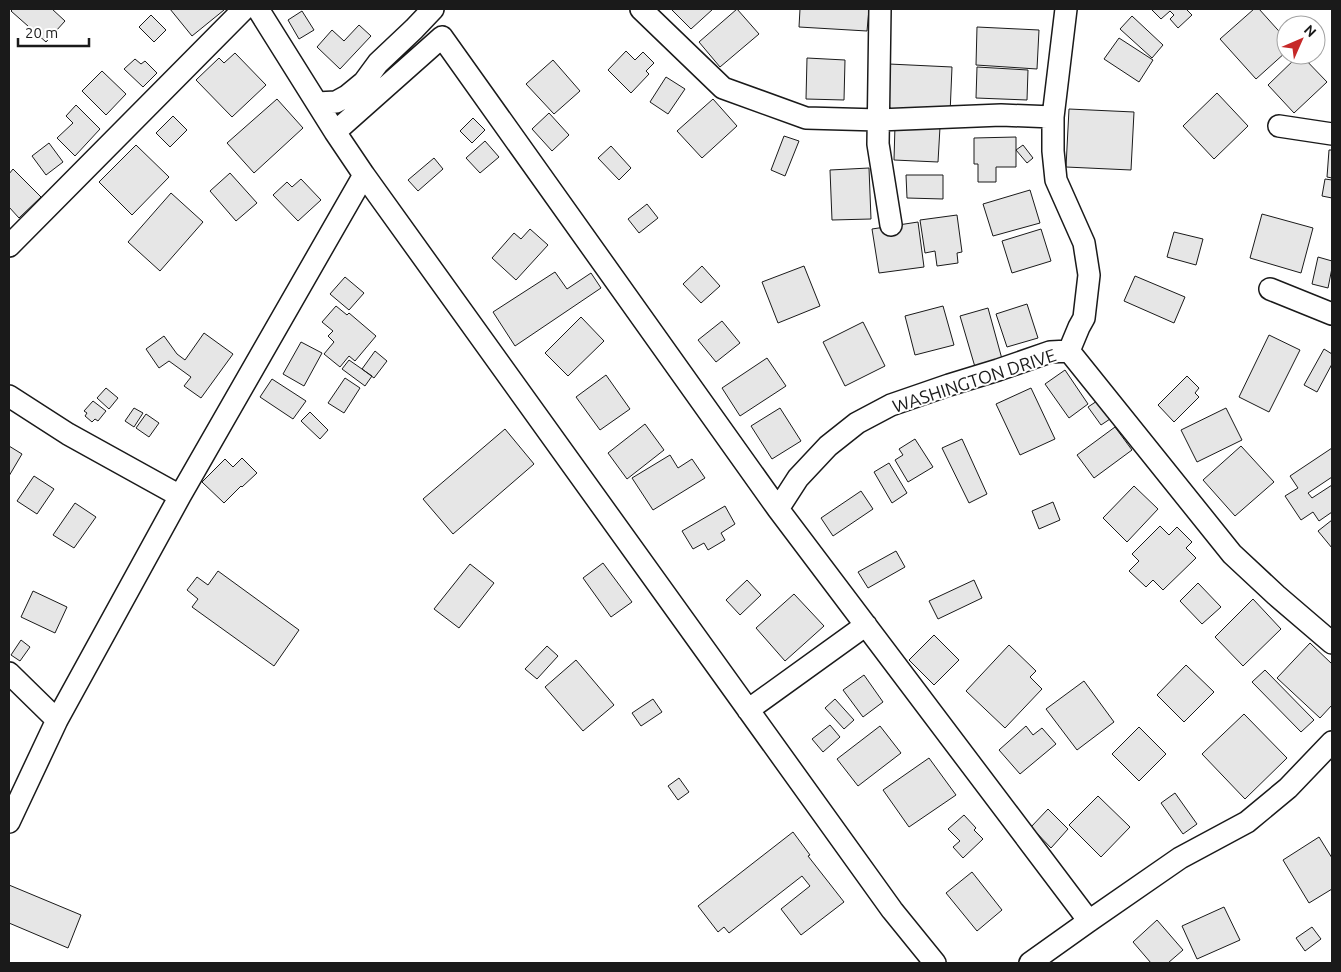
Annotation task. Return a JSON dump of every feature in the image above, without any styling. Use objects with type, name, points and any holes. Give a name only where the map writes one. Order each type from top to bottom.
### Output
[{"type":"street","points":[[9,246],[244,9]]},
{"type":"street","points":[[258,9],[364,175],[892,910],[936,963]]},
{"type":"street","points":[[317,103],[336,102],[347,96],[364,82],[378,63],[434,9],[442,37],[778,508],[1089,921]]},
{"type":"street","points":[[641,9],[723,88],[806,118],[879,120],[1001,115],[1053,117]]},
{"type":"street","points":[[880,9],[878,144],[891,225]]},
{"type":"street","name":"WASHINGTON DRIVE","points":[[778,508],[798,478],[828,446],[857,422],[891,405],[949,385],[1050,352],[1069,351],[1084,318],[1089,275],[1084,243],[1056,180],[1053,151],[1053,117],[1066,9]]},
{"type":"street","points":[[418,25],[442,37]]},
{"type":"street","points":[[335,132],[442,37]]},
{"type":"street","points":[[335,132],[346,113],[347,96]]},
{"type":"street","points":[[1279,126],[1332,134]]},
{"type":"street","points":[[9,822],[57,720],[180,496],[364,175]]},
{"type":"street","points":[[1270,289],[1332,314]]},
{"type":"street","points":[[1069,351],[1232,554],[1332,643]]},
{"type":"street","points":[[9,396],[68,434],[180,496]]},
{"type":"street","points":[[748,710],[866,625]]},
{"type":"street","points":[[9,673],[57,720]]},
{"type":"street","points":[[1030,963],[1180,858],[1246,822],[1288,788],[1332,742]]},
{"type":"building","points":[[13,9],[52,9],[65,21],[46,42],[11,11]]},
{"type":"building","points":[[170,9],[224,9],[224,10],[192,36]]},
{"type":"building","points":[[671,9],[713,9],[691,29]]},
{"type":"building","points":[[737,9],[759,34],[720,67],[699,42]]},
{"type":"building","points":[[800,9],[869,9],[867,31],[799,27]]},
{"type":"building","points":[[1151,9],[1186,9],[1192,15],[1178,28],[1170,19],[1174,15],[1170,11],[1161,19]]},
{"type":"building","points":[[1254,9],[1259,9],[1276,28],[1276,61],[1256,79],[1220,39]]},
{"type":"building","points":[[302,11],[314,30],[299,39],[288,20]]},
{"type":"building","points":[[151,15],[166,30],[154,42],[139,27]]},
{"type":"building","points":[[1132,16],[1163,45],[1152,58],[1120,29]]},
{"type":"building","points":[[359,25],[371,36],[340,69],[317,47],[332,30],[344,41]]},
{"type":"building","points":[[977,27],[1039,30],[1037,69],[976,65]]},
{"type":"building","points":[[1119,38],[1153,60],[1139,82],[1104,59]]},
{"type":"building","points":[[626,51],[635,60],[643,52],[654,63],[646,71],[649,74],[631,93],[608,70]]},
{"type":"building","points":[[235,53],[266,85],[232,117],[196,80],[219,58],[224,63]]},
{"type":"building","points":[[807,58],[845,60],[844,100],[806,99]]},
{"type":"building","points":[[135,59],[141,64],[145,61],[157,73],[143,87],[124,69]]},
{"type":"building","points":[[553,60],[580,91],[554,114],[526,84]]},
{"type":"building","points":[[889,64],[952,67],[950,114],[888,112]]},
{"type":"building","points":[[1289,65],[1311,65],[1327,82],[1294,113],[1268,85]]},
{"type":"building","points":[[977,67],[1028,70],[1027,100],[976,98]]},
{"type":"building","points":[[102,71],[126,94],[106,115],[82,91]]},
{"type":"building","points":[[666,77],[685,89],[668,114],[650,102]]},
{"type":"building","points":[[1217,93],[1248,126],[1214,159],[1183,126]]},
{"type":"building","points":[[277,99],[303,128],[254,173],[227,143]]},
{"type":"building","points":[[713,99],[737,126],[702,158],[677,131]]},
{"type":"building","points":[[76,105],[100,129],[75,156],[57,138],[73,123],[66,116]]},
{"type":"building","points":[[1069,109],[1134,112],[1131,170],[1066,167]]},
{"type":"building","points":[[549,113],[569,135],[552,151],[532,129]]},
{"type":"building","points":[[173,116],[187,130],[170,147],[156,133]]},
{"type":"building","points":[[473,118],[485,130],[472,143],[460,131]]},
{"type":"building","points":[[895,125],[940,127],[938,162],[894,160]]},
{"type":"building","points":[[784,136],[799,141],[785,176],[771,170]]},
{"type":"building","points":[[1016,137],[1016,167],[996,167],[996,182],[978,182],[978,164],[974,164],[974,138]]},
{"type":"building","points":[[485,141],[499,157],[480,173],[466,158]]},
{"type":"building","points":[[49,143],[63,162],[46,175],[32,156]]},
{"type":"building","points":[[136,145],[169,177],[132,215],[99,182]]},
{"type":"building","points":[[1023,145],[1033,158],[1027,163],[1016,150]]},
{"type":"building","points":[[611,146],[631,168],[619,180],[598,158]]},
{"type":"building","points":[[1329,150],[1332,150],[1332,178],[1327,177]]},
{"type":"building","points":[[434,158],[443,169],[418,191],[408,180]]},
{"type":"building","points":[[869,168],[871,219],[832,220],[830,170]]},
{"type":"building","points":[[13,169],[41,197],[19,218],[9,207],[9,174]]},
{"type":"building","points":[[230,173],[257,203],[236,221],[210,191]]},
{"type":"building","points":[[906,175],[943,175],[943,199],[907,198]]},
{"type":"building","points":[[301,179],[321,200],[298,221],[273,195],[287,182],[292,187]]},
{"type":"building","points":[[1325,179],[1332,180],[1332,198],[1322,196]]},
{"type":"building","points":[[1030,190],[1040,223],[993,236],[983,204]]},
{"type":"building","points":[[171,193],[203,222],[160,271],[128,242]]},
{"type":"building","points":[[647,204],[658,218],[639,233],[628,219]]},
{"type":"building","points":[[1262,214],[1313,228],[1301,273],[1250,258]]},
{"type":"building","points":[[957,215],[962,252],[957,253],[958,263],[937,266],[935,251],[925,253],[920,220]]},
{"type":"building","points":[[918,222],[924,267],[879,273],[872,229]]},
{"type":"building","points":[[530,229],[548,245],[516,280],[492,258],[514,233],[521,239]]},
{"type":"building","points":[[1041,229],[1051,261],[1012,273],[1002,241]]},
{"type":"building","points":[[1174,232],[1203,239],[1196,265],[1167,257]]},
{"type":"building","points":[[1318,257],[1332,261],[1328,288],[1312,284]]},
{"type":"building","points":[[702,266],[720,286],[701,303],[683,284]]},
{"type":"building","points":[[804,266],[820,306],[778,323],[762,282]]},
{"type":"building","points":[[555,272],[567,289],[591,273],[601,288],[515,346],[493,312]]},
{"type":"building","points":[[1135,276],[1185,297],[1174,323],[1124,301]]},
{"type":"building","points":[[345,277],[364,293],[349,310],[330,294]]},
{"type":"building","points":[[1027,304],[1038,338],[1007,347],[996,314]]},
{"type":"building","points":[[336,306],[347,315],[349,313],[376,336],[355,361],[349,356],[340,367],[324,354],[334,342],[328,336],[333,331],[322,322]]},
{"type":"building","points":[[943,306],[954,345],[915,355],[905,316]]},
{"type":"building","points":[[988,308],[1002,359],[975,367],[960,316]]},
{"type":"building","points":[[581,317],[604,341],[568,376],[545,353]]},
{"type":"building","points":[[722,321],[740,343],[716,362],[698,340]]},
{"type":"building","points":[[863,322],[885,366],[845,386],[823,342]]},
{"type":"building","points":[[204,333],[233,354],[201,398],[184,386],[191,377],[169,361],[159,368],[146,349],[164,336],[177,354],[185,360]]},
{"type":"building","points":[[1269,335],[1300,350],[1269,412],[1239,397]]},
{"type":"building","points":[[301,342],[322,353],[304,386],[283,374]]},
{"type":"building","points":[[1324,349],[1332,354],[1332,364],[1317,392],[1304,385]]},
{"type":"building","points":[[375,351],[387,361],[374,378],[362,369]]},
{"type":"building","points":[[767,358],[786,386],[740,416],[722,388]]},
{"type":"building","points":[[349,360],[372,376],[365,386],[342,369]]},
{"type":"building","points":[[1065,370],[1088,404],[1069,418],[1045,384]]},
{"type":"building","points":[[606,375],[630,409],[600,430],[576,397]]},
{"type":"building","points":[[1187,376],[1199,388],[1195,393],[1199,397],[1174,422],[1158,405]]},
{"type":"building","points":[[345,378],[360,388],[344,413],[328,403]]},
{"type":"building","points":[[272,379],[306,401],[293,419],[260,397]]},
{"type":"building","points":[[106,388],[118,398],[109,409],[97,398]]},
{"type":"building","points":[[1031,388],[1055,439],[1020,455],[996,404]]},
{"type":"building","points":[[1103,397],[1116,415],[1101,425],[1088,407]]},
{"type":"building","points":[[93,401],[106,411],[98,421],[95,419],[92,422],[85,416],[87,413],[84,411]]},
{"type":"building","points":[[134,408],[143,413],[134,427],[125,421]]},
{"type":"building","points":[[780,408],[801,441],[772,459],[751,426]]},
{"type":"building","points":[[1226,408],[1242,440],[1197,462],[1181,430]]},
{"type":"building","points":[[310,412],[328,430],[320,439],[301,421]]},
{"type":"building","points":[[146,414],[159,423],[149,437],[136,428]]},
{"type":"building","points":[[645,424],[664,450],[627,479],[608,453]]},
{"type":"building","points":[[1115,427],[1132,450],[1094,478],[1077,455]]},
{"type":"building","points":[[505,429],[534,464],[453,534],[423,499]]},
{"type":"building","points":[[915,439],[933,467],[908,482],[895,460],[903,455],[899,449]]},
{"type":"building","points":[[962,439],[987,494],[969,503],[942,448]]},
{"type":"building","points":[[9,446],[22,454],[9,476]]},
{"type":"building","points":[[1241,446],[1274,482],[1235,516],[1203,480]]},
{"type":"building","points":[[1332,448],[1332,477],[1308,493],[1312,498],[1332,485],[1332,512],[1319,521],[1313,512],[1301,520],[1285,496],[1298,488],[1290,476]]},
{"type":"building","points":[[670,455],[678,468],[692,459],[705,478],[653,510],[632,478]]},
{"type":"building","points":[[242,458],[257,473],[224,503],[202,482],[225,459],[233,467]]},
{"type":"building","points":[[889,463],[907,493],[892,503],[874,472]]},
{"type":"building","points":[[34,476],[54,489],[37,514],[17,501]]},
{"type":"building","points":[[1134,486],[1158,509],[1127,542],[1103,518]]},
{"type":"building","points":[[861,491],[873,509],[833,536],[821,518]]},
{"type":"building","points":[[1053,502],[1060,520],[1039,529],[1032,511]]},
{"type":"building","points":[[75,503],[96,517],[74,548],[53,535]]},
{"type":"building","points":[[725,506],[735,524],[721,533],[725,540],[708,550],[704,543],[693,549],[682,531]]},
{"type":"building","points":[[1332,520],[1332,548],[1318,531]]},
{"type":"building","points":[[1160,526],[1169,535],[1177,527],[1192,542],[1186,548],[1196,558],[1163,590],[1153,580],[1146,587],[1129,571],[1139,561],[1132,554]]},
{"type":"building","points":[[896,551],[905,567],[868,588],[858,572]]},
{"type":"building","points":[[603,563],[632,602],[611,617],[583,578]]},
{"type":"building","points":[[470,564],[494,583],[459,628],[434,609]]},
{"type":"building","points":[[218,571],[299,630],[274,666],[192,607],[198,599],[187,590],[197,577],[208,585]]},
{"type":"building","points":[[747,580],[761,595],[740,615],[726,600]]},
{"type":"building","points":[[974,580],[982,598],[938,619],[929,601]]},
{"type":"building","points":[[1198,583],[1221,607],[1202,624],[1180,601]]},
{"type":"building","points":[[33,591],[67,607],[55,633],[21,617]]},
{"type":"building","points":[[794,594],[824,626],[785,661],[756,628]]},
{"type":"building","points":[[1253,599],[1281,629],[1243,666],[1215,637]]},
{"type":"building","points":[[934,635],[959,660],[934,685],[909,660]]},
{"type":"building","points":[[21,640],[30,647],[20,661],[11,655]]},
{"type":"building","points":[[1310,643],[1332,664],[1332,705],[1320,718],[1277,678]]},
{"type":"building","points":[[1009,645],[1036,671],[1030,677],[1042,689],[1005,728],[966,691]]},
{"type":"building","points":[[547,646],[558,656],[537,679],[525,669]]},
{"type":"building","points":[[576,660],[614,705],[583,731],[545,687]]},
{"type":"building","points":[[1186,665],[1214,692],[1184,722],[1157,695]]},
{"type":"building","points":[[1265,670],[1314,720],[1301,732],[1252,682]]},
{"type":"building","points":[[864,675],[883,702],[863,717],[843,690]]},
{"type":"building","points":[[1084,681],[1114,722],[1077,750],[1046,709]]},
{"type":"building","points":[[653,699],[662,712],[641,726],[632,713]]},
{"type":"building","points":[[835,699],[854,720],[844,729],[825,708]]},
{"type":"building","points":[[1244,714],[1287,758],[1245,799],[1202,754]]},
{"type":"building","points":[[830,725],[840,737],[823,752],[812,739]]},
{"type":"building","points":[[880,726],[901,753],[858,786],[837,759]]},
{"type":"building","points":[[1026,726],[1033,735],[1042,728],[1056,744],[1020,774],[999,750]]},
{"type":"building","points":[[1139,727],[1166,754],[1139,781],[1112,754]]},
{"type":"building","points":[[929,758],[956,795],[909,827],[883,790]]},
{"type":"building","points":[[679,778],[689,792],[678,800],[668,786]]},
{"type":"building","points":[[1175,793],[1197,824],[1183,834],[1161,803]]},
{"type":"building","points":[[1098,796],[1130,827],[1101,857],[1069,825]]},
{"type":"building","points":[[1048,809],[1068,829],[1051,848],[1031,827]]},
{"type":"building","points":[[964,815],[983,839],[963,858],[953,847],[960,841],[948,829]]},
{"type":"building","points":[[793,832],[810,855],[808,856],[844,902],[801,935],[781,909],[810,886],[802,876],[729,933],[724,927],[718,932],[698,906]]},
{"type":"building","points":[[1319,837],[1332,858],[1332,889],[1309,903],[1283,860]]},
{"type":"building","points":[[972,872],[1002,910],[977,931],[946,893]]},
{"type":"building","points":[[9,885],[81,915],[68,948],[9,923]]},
{"type":"building","points":[[1224,907],[1240,940],[1197,959],[1182,926]]},
{"type":"building","points":[[1157,920],[1183,950],[1168,963],[1151,963],[1133,942]]},
{"type":"building","points":[[1312,927],[1321,939],[1305,951],[1296,938]]}]
